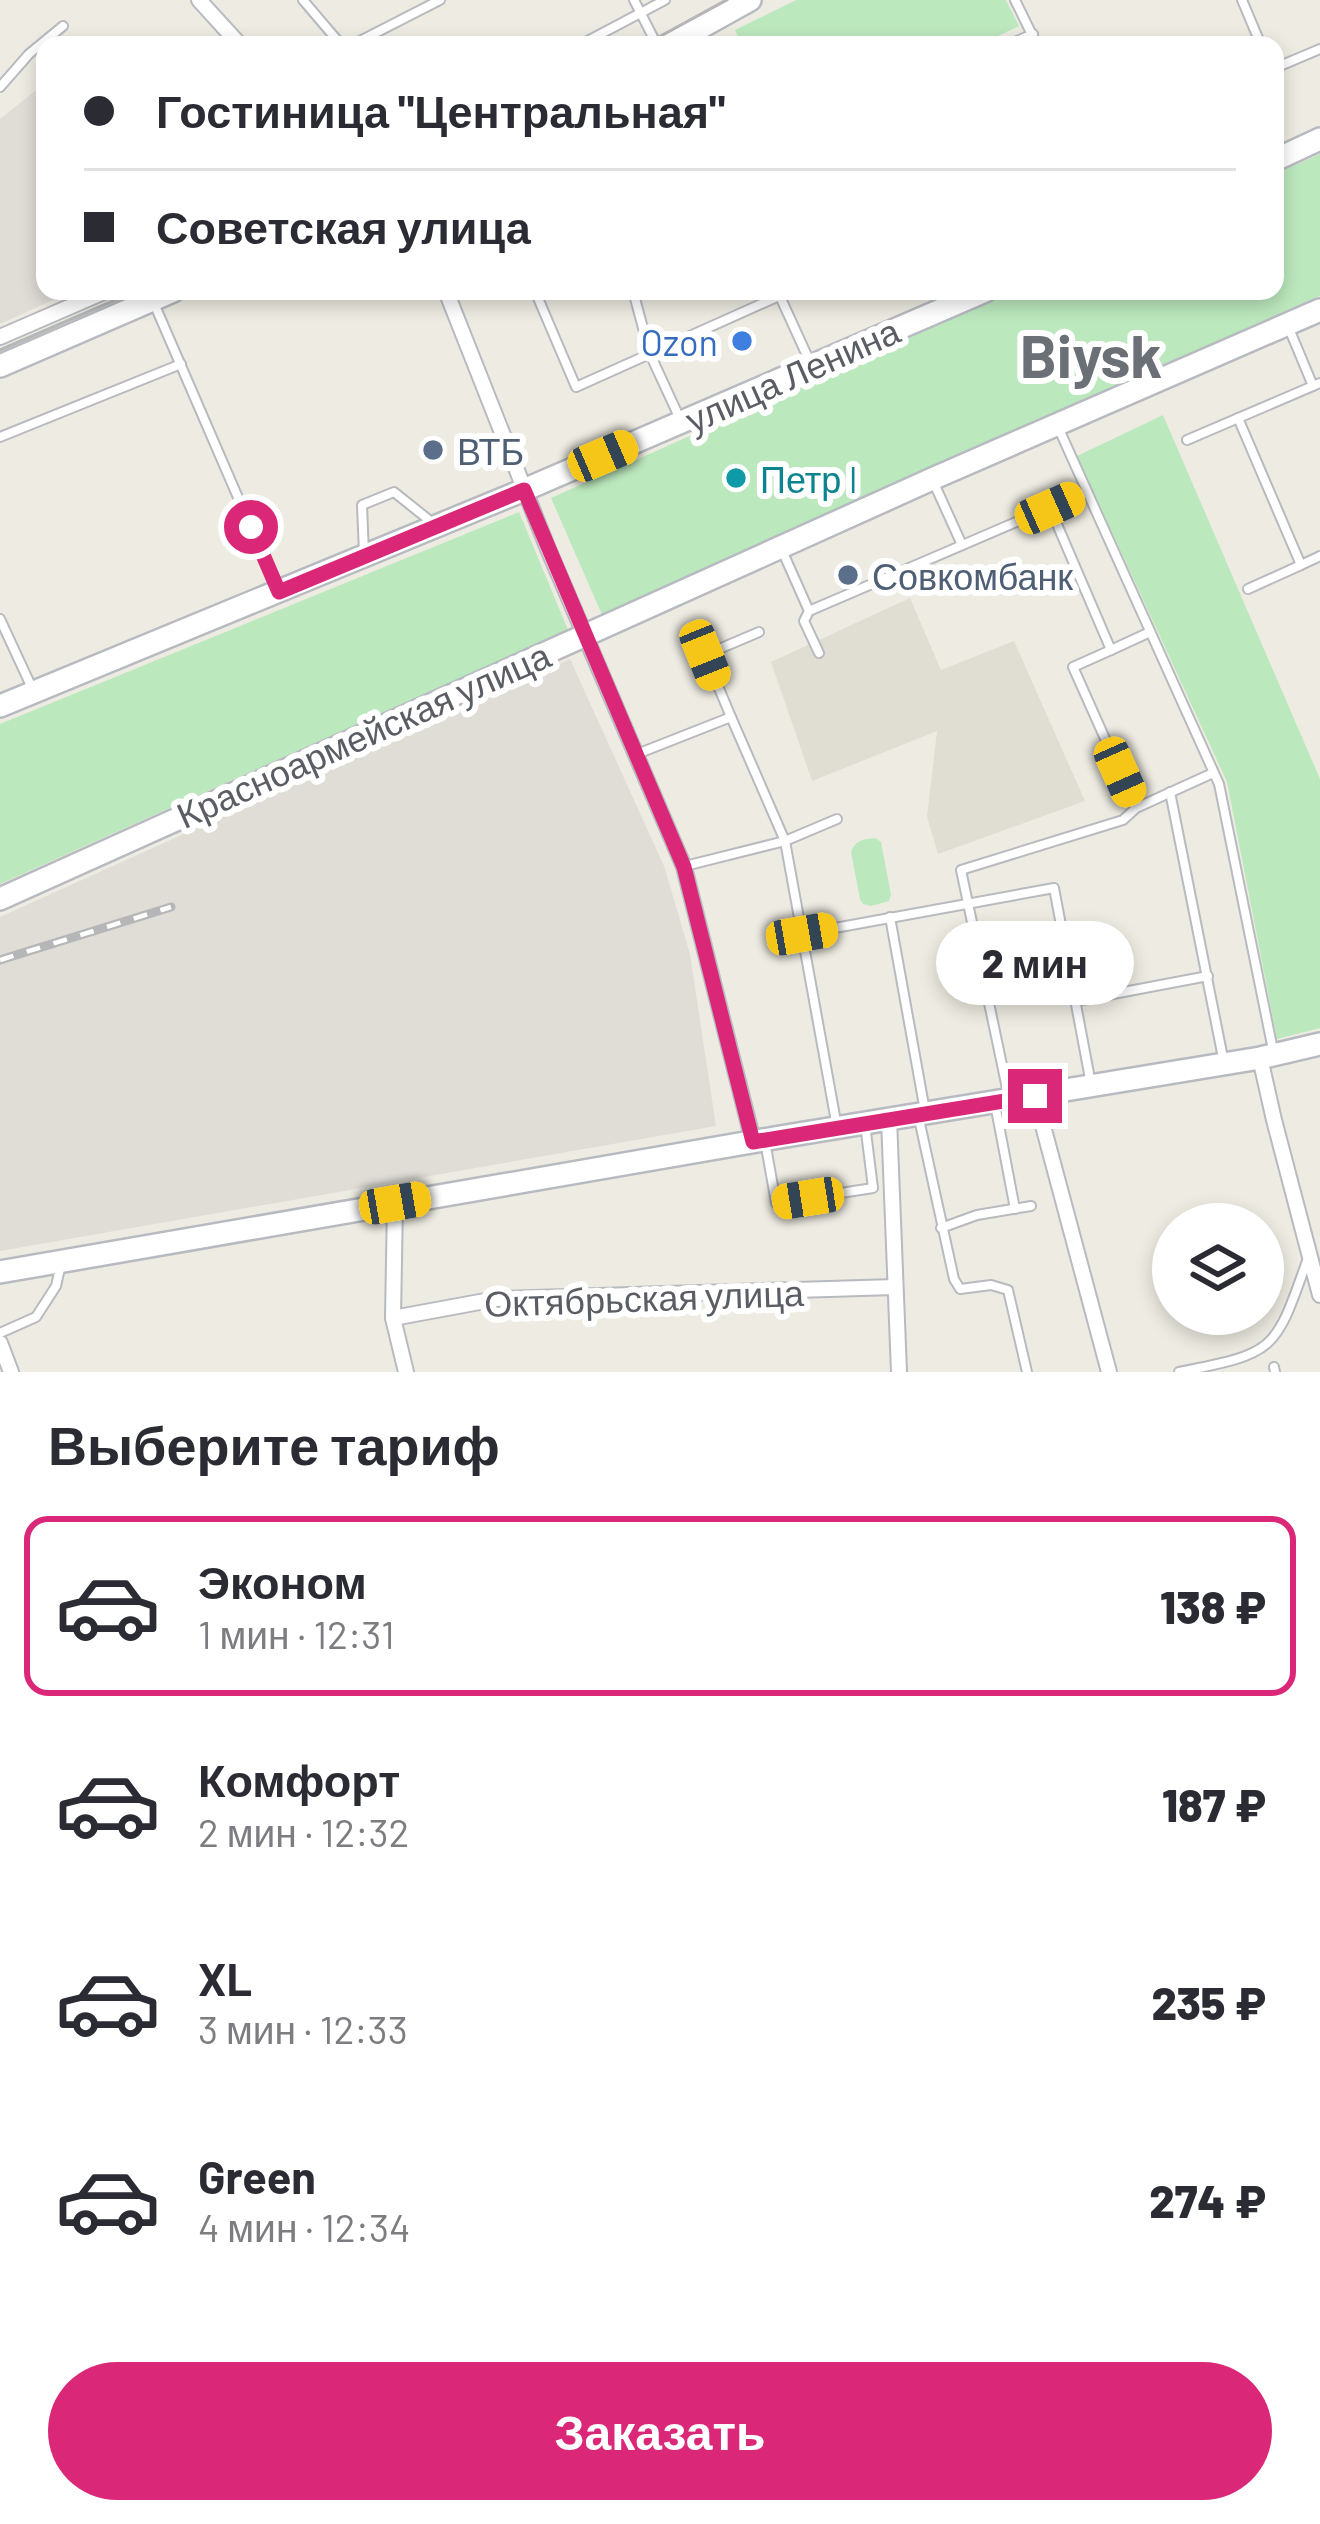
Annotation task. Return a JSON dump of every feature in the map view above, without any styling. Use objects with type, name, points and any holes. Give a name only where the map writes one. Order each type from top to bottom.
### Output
[{"type":"main road","points":[[685,36],[750,0]]},
{"type":"main road","points":[[1284,156],[1320,140]]},
{"type":"main road","points":[[0,366],[145,300]]},
{"type":"main road","name":"улица Ленина","points":[[0,706],[524,490],[964,300]]},
{"type":"main road","name":"Красноармейская улица","points":[[0,898],[1320,310]]},
{"type":"main road","points":[[0,1272],[1224,1065],[1320,1044]]},
{"type":"street","points":[[199,0],[233,36]]},
{"type":"street","points":[[0,337],[85,300]]},
{"type":"street","points":[[450,300],[524,490],[684,867],[759,1140]]},
{"type":"street","points":[[1267,1057],[1274,1120],[1312,1243],[1320,1295]]},
{"type":"street","points":[[1035,1096],[1109,1372]]},
{"type":"street","points":[[889,1119],[899,1372]]},
{"type":"street","points":[[395,1203],[393,1318],[406,1372]]},
{"type":"street","name":"Октябрьская улица","points":[[393,1318],[496,1299],[896,1287]]},
{"type":"street","points":[[0,1343],[11,1372]]},
{"type":"lane","points":[[303,0],[334,36]]},
{"type":"lane","points":[[366,36],[440,0]]},
{"type":"lane","points":[[634,0],[652,36]]},
{"type":"lane","points":[[597,36],[664,0]]},
{"type":"lane","points":[[1016,0],[1033,34],[1028,36]]},
{"type":"lane","points":[[1241,0],[1257,36]]},
{"type":"lane","points":[[50,36],[62,26]]},
{"type":"lane","points":[[0,87],[36,47]]},
{"type":"lane","points":[[1284,64],[1320,49]]},
{"type":"lane","points":[[160,300],[181,364],[279,592]]},
{"type":"lane","points":[[539,300],[576,386],[763,300]]},
{"type":"lane","points":[[635,300],[650,354],[682,423]]},
{"type":"lane","points":[[781,300],[811,364]]},
{"type":"lane","points":[[1187,440],[1317,384],[1287,325]]},
{"type":"lane","points":[[0,437],[181,364]]},
{"type":"lane","points":[[1238,418],[1301,565]]},
{"type":"lane","points":[[1058,426],[1219,784],[1267,1057]]},
{"type":"lane","points":[[932,479],[962,545]]},
{"type":"lane","points":[[819,653],[804,621],[809,611],[1086,491]]},
{"type":"lane","points":[[364,554],[362,505],[394,492],[435,525]]},
{"type":"lane","points":[[1050,508],[1111,650]]},
{"type":"lane","points":[[781,548],[809,611]]},
{"type":"lane","points":[[1248,589],[1320,556]]},
{"type":"lane","points":[[0,618],[34,693]]},
{"type":"lane","points":[[759,632],[705,655],[785,842],[837,1127]]},
{"type":"lane","points":[[1136,808],[1073,667],[1150,632]]},
{"type":"lane","points":[[636,754],[731,717]]},
{"type":"lane","points":[[1015,1209],[1002,1101],[961,870],[1123,820],[1136,808],[1214,772]]},
{"type":"lane","points":[[1170,792],[1224,1065]]},
{"type":"lane","points":[[684,867],[785,842],[837,819]]},
{"type":"lane","points":[[802,934],[1054,889],[1092,1086]]},
{"type":"lane","points":[[890,917],[953,1279],[960,1289],[998,1286],[1012,1296],[1027,1372]]},
{"type":"lane","points":[[1076,1001],[1208,976]]},
{"type":"lane","points":[[759,1140],[776,1203],[873,1188],[865,1123]]},
{"type":"lane","points":[[941,1228],[977,1215],[1031,1206]]},
{"type":"lane","points":[[1179,1372],[1250,1356],[1275,1338],[1312,1243]]},
{"type":"lane","points":[[0,1333],[37,1317],[56,1286],[61,1264]]},
{"type":"shaded area","points":[[36,90],[36,300],[53,300],[0,324],[0,119]]},
{"type":"shaded area","points":[[910,598],[941,670],[1014,641],[1085,801],[938,854],[927,817],[937,731],[812,781],[771,662]]},
{"type":"shaded area","points":[[570,659],[664,866],[690,954],[716,1126],[0,1251],[0,917]]},
{"type":"green space","points":[[796,0],[1006,0],[1019,26],[998,36],[738,36],[735,30]]},
{"type":"green space","points":[[1320,154],[1320,296],[603,617],[551,498],[994,300],[1284,300],[1284,170]]},
{"type":"green space","points":[[1163,415],[1320,779],[1320,1028],[1277,1039],[1227,782],[1077,456]]},
{"type":"green space","points":[[519,512],[568,630],[0,884],[0,724]]},
{"type":"green space","points":[[875,838],[881,842],[891,895],[889,901],[871,906],[860,899],[851,852],[857,843]]},
{"type":"tram line","points":[[661,36],[727,0]]},
{"type":"tram line","points":[[0,350],[115,300]]},
{"type":"railway","points":[[0,960],[171,907]]},
{"type":"place","name":"Ozon","points":[[742,341]]},
{"type":"place","name":"ВТБ","points":[[433,450]]},
{"type":"place","name":"Петр I","points":[[736,478]]},
{"type":"place","name":"Совкомбанк","points":[[848,575]]},
{"type":"district","name":"Biysk","points":[[1091,354]]},
{"type":"route","points":[[251,527],[279,592],[524,490],[684,867],[753,1142],[1035,1096]]}]
